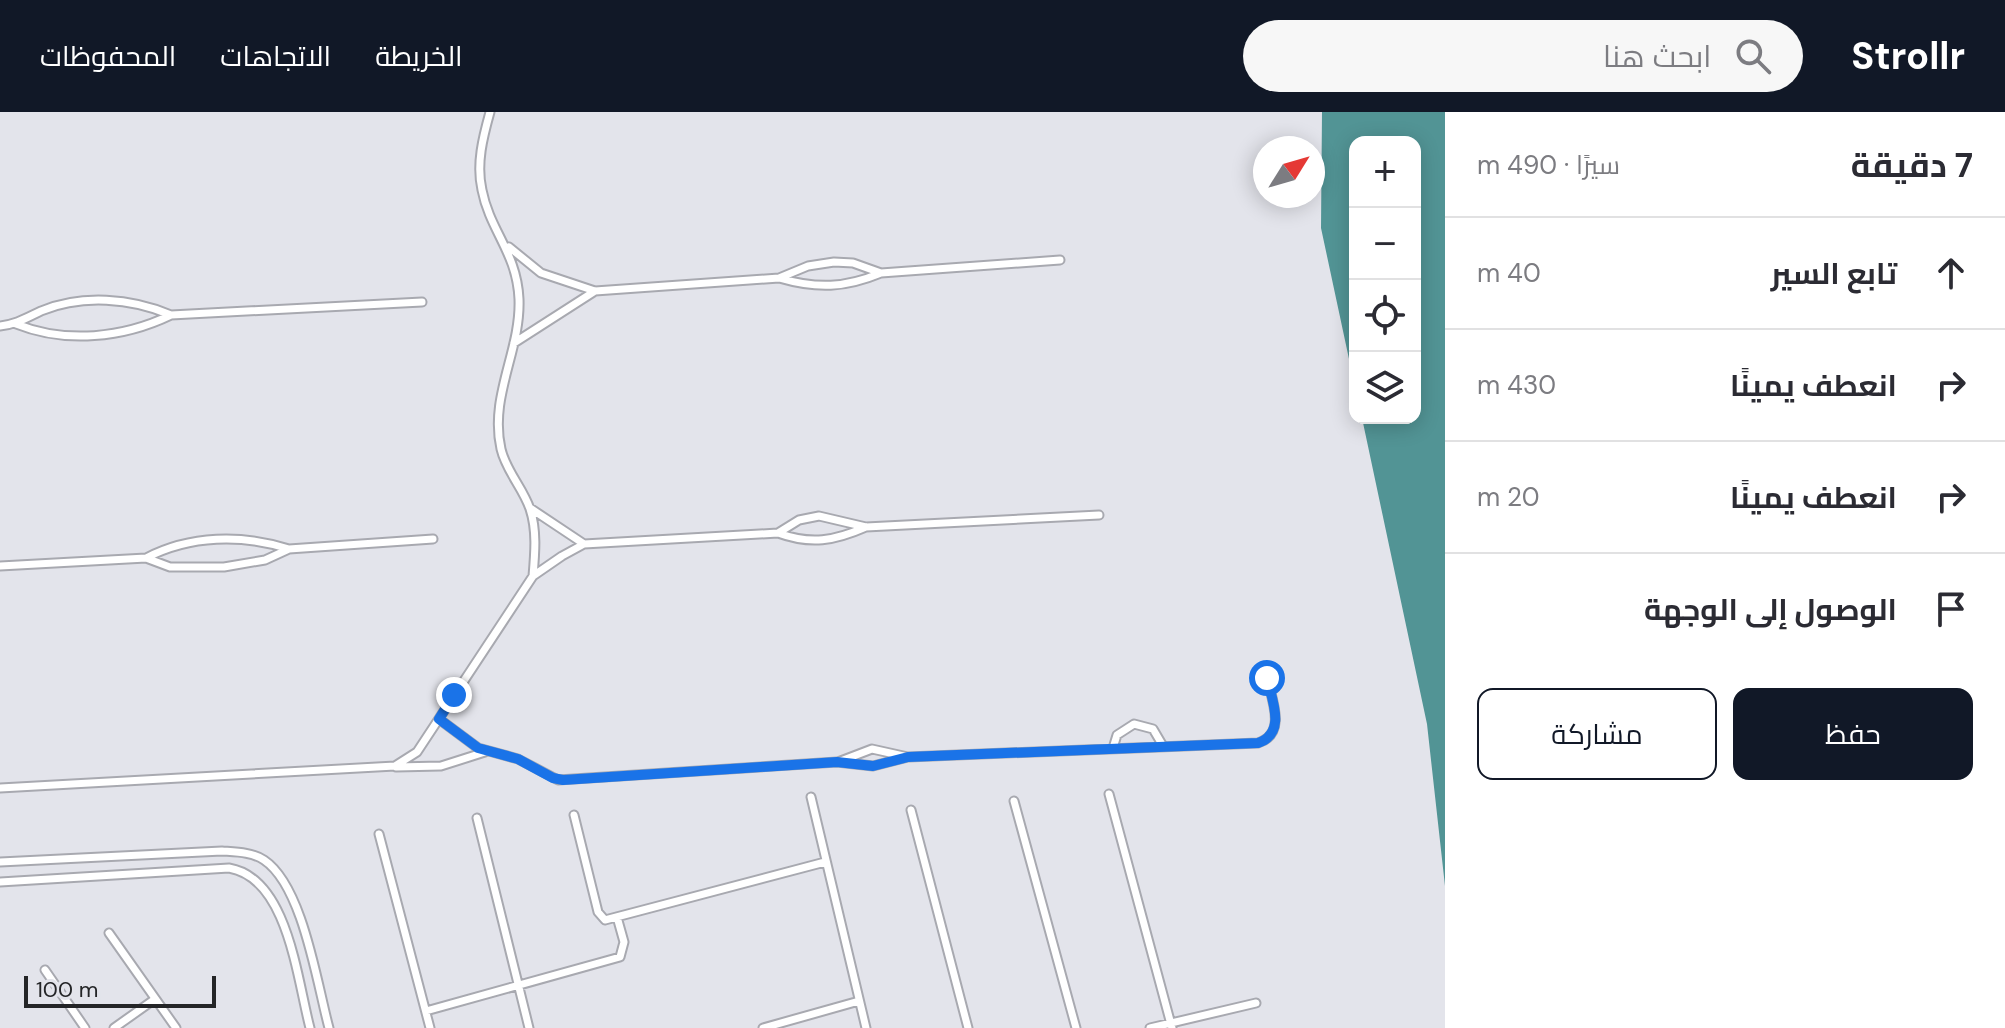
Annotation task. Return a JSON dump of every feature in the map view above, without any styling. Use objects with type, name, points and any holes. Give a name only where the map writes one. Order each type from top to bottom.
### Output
[{"type":"lane","points":[[490,112],[480,163],[482,190],[516,270],[519,298],[514,343],[501,383],[497,416],[501,450],[530,508],[535,534],[533,576]]},
{"type":"lane","points":[[507,245],[541,273],[595,291],[779,278],[808,266],[834,262],[853,263],[881,273]]},
{"type":"lane","points":[[779,278],[810,287],[835,287],[856,284],[881,273],[1060,260]]},
{"type":"lane","points":[[514,343],[595,291]]},
{"type":"lane","points":[[0,326],[16,324],[43,311],[115,300],[148,305],[171,315]]},
{"type":"lane","points":[[16,324],[42,334],[74,336],[118,333],[148,326],[171,315],[422,302]]},
{"type":"lane","points":[[530,508],[584,544]]},
{"type":"lane","points":[[778,533],[799,520],[819,516],[866,527],[1099,515]]},
{"type":"lane","points":[[395,766],[417,752],[533,576],[584,544],[778,533],[802,541],[824,542],[866,527]]},
{"type":"lane","points":[[0,566],[146,558],[166,548],[222,539],[264,541],[289,549]]},
{"type":"lane","points":[[146,558],[170,567],[224,567],[265,560],[289,549],[433,539]]},
{"type":"lane","points":[[439,719],[459,737],[488,752],[518,759],[553,778],[563,780],[837,762],[873,766],[908,757],[1258,743],[1268,739],[1276,725],[1267,678]]},
{"type":"lane","points":[[1113,748],[1122,730],[1141,724],[1158,734],[1163,746]]},
{"type":"lane","points":[[837,762],[872,749],[908,757]]},
{"type":"lane","points":[[0,788],[395,766],[430,768],[488,752]]},
{"type":"lane","points":[[1109,794],[1171,1025]]},
{"type":"lane","points":[[811,797],[866,1028]]},
{"type":"lane","points":[[1014,801],[1076,1028]]},
{"type":"lane","points":[[911,810],[968,1028]]},
{"type":"lane","points":[[574,815],[598,912],[605,920],[825,862]]},
{"type":"lane","points":[[477,818],[529,1028]]},
{"type":"lane","points":[[379,834],[430,1028]]},
{"type":"lane","points":[[0,862],[222,851],[245,853],[264,860],[279,875],[296,906],[329,1028]]},
{"type":"lane","points":[[0,882],[229,868],[253,876],[273,899],[281,918],[310,1028]]},
{"type":"lane","points":[[426,1011],[620,957],[624,942],[617,917]]},
{"type":"lane","points":[[109,933],[176,1028]]},
{"type":"lane","points":[[45,970],[85,1028]]},
{"type":"lane","points":[[114,1028],[155,999]]},
{"type":"lane","points":[[763,1028],[859,1001]]},
{"type":"lane","points":[[1150,1028],[1256,1003]]},
{"type":"water","points":[[1322,112],[1445,112],[1445,886],[1427,724],[1363,424],[1421,424],[1421,136],[1349,136],[1349,359],[1321,228],[1321,208],[1325,208],[1325,136],[1322,136]]},
{"type":"route","points":[[454,695],[439,719],[448,729],[478,748],[518,759],[548,776],[563,780],[837,762],[873,766],[908,757],[1258,743],[1271,736],[1276,725],[1267,678]]}]
